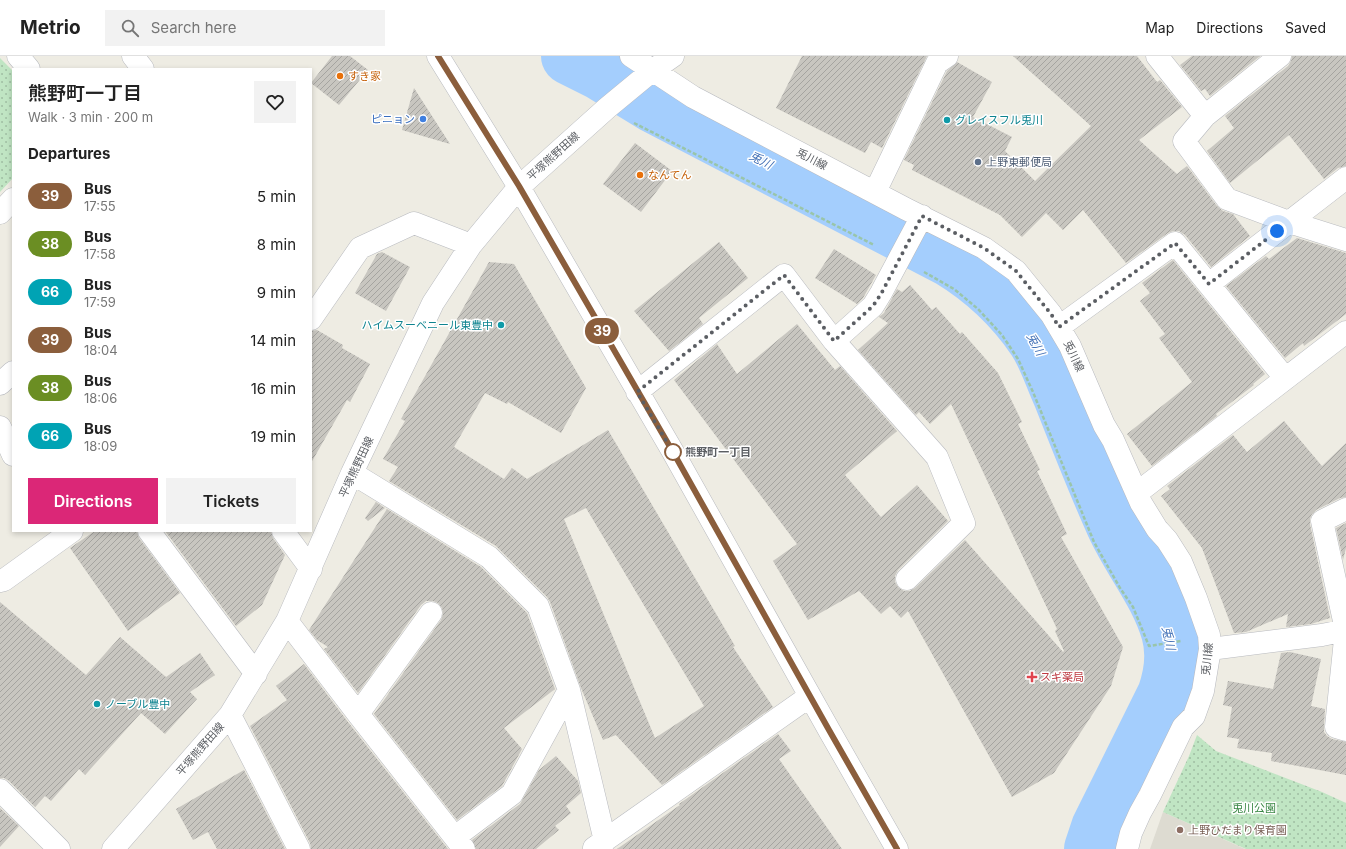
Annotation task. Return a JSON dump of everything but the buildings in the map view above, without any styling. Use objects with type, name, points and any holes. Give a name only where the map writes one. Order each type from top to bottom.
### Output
[{"type":"street","points":[[133,56],[142,68]]},
{"type":"street","points":[[438,56],[519,186],[673,452],[897,849]]},
{"type":"street","name":"兎川線","points":[[631,56],[648,75],[875,192],[919,222],[984,248],[1016,271],[1051,314],[1070,346],[1104,425],[1114,440],[1141,503],[1157,529],[1181,562],[1209,635],[1210,649],[1203,691],[1194,716],[1183,728],[1140,813],[1131,833],[1127,849]]},
{"type":"street","points":[[648,75],[673,56]]},
{"type":"street","points":[[875,192],[937,63],[947,56]]},
{"type":"street","points":[[1157,56],[1205,116]]},
{"type":"street","points":[[1280,56],[1205,116],[1184,141],[1227,199],[1289,222],[1346,240]]},
{"type":"street","name":"平塚熊野田線","points":[[113,849],[230,715],[256,674],[287,621],[352,473],[433,303],[471,245],[519,186],[612,104],[648,75]]},
{"type":"street","points":[[1209,284],[1346,178]]},
{"type":"street","points":[[0,213],[12,200]]},
{"type":"street","points":[[834,341],[873,306],[881,294],[919,222]]},
{"type":"street","points":[[312,318],[360,248],[414,223],[471,245]]},
{"type":"street","points":[[1059,327],[1175,243],[1285,378]]},
{"type":"street","points":[[637,392],[784,275],[834,341],[937,457],[964,523],[907,579]]},
{"type":"street","points":[[1137,493],[1346,332]]},
{"type":"street","points":[[0,384],[12,373]]},
{"type":"street","points":[[0,427],[12,453]]},
{"type":"street","points":[[352,473],[489,557],[538,606],[569,690],[599,845],[810,696]]},
{"type":"street","points":[[1346,510],[1322,521],[1346,630],[1336,727],[1346,730]]},
{"type":"street","points":[[0,581],[4,580],[51,537],[68,532]]},
{"type":"street","points":[[150,532],[256,674]]},
{"type":"street","points":[[284,532],[311,568]]},
{"type":"street","points":[[358,714],[431,613]]},
{"type":"street","points":[[287,621],[459,843],[512,794],[569,690]]},
{"type":"street","points":[[1210,649],[1322,635],[1346,630]]},
{"type":"street","points":[[230,715],[299,849]]},
{"type":"street","points":[[0,790],[59,849]]},
{"type":"path","points":[[612,104],[901,255],[966,298],[986,317],[1012,350],[1029,382],[1094,542],[1120,588],[1133,607],[1149,646],[1185,640]]},
{"type":"shaded area","name":"上野ひだまり保育園","points":[[1163,812],[1245,849],[1150,849]]},
{"type":"green space","points":[[0,58],[12,70],[12,179],[0,192]]},
{"type":"green space","name":"兎川公園","points":[[1197,735],[1216,751],[1322,792],[1346,803],[1346,849],[1246,849],[1163,812]]},
{"type":"waterway","name":"兎川","points":[[570,56],[600,71],[654,104],[950,258],[974,274],[997,294],[1017,315],[1035,338],[1062,396],[1115,525],[1159,604],[1170,632],[1173,648],[1172,672],[1166,695],[1100,828],[1093,849]]},
{"type":"bus line","name":"39","points":[[438,56],[519,186],[673,452],[897,849]]},
{"type":"place","name":"すき家","points":[[340,76]]},
{"type":"place","name":"ピニョン","points":[[423,119]]},
{"type":"place","name":"グレイスフル兎川","points":[[947,120]]},
{"type":"place","name":"上野東郵便局","points":[[978,162]]},
{"type":"place","name":"なんてん","points":[[640,175]]},
{"type":"place","name":"ハイムスーベニール東豊中","points":[[501,325]]},
{"type":"place","name":"熊野町一丁目","points":[[673,452]]},
{"type":"place","name":"スギ薬局","points":[[1032,677]]},
{"type":"place","name":"ノーブル豊中","points":[[97,704]]},
{"type":"place","name":"上野ひだまり保育園","points":[[1180,830]]},
{"type":"route","points":[[673,452],[637,392],[784,275],[834,341],[867,313],[873,306],[881,294],[922,216],[984,248],[1016,271],[1051,314],[1059,327],[1175,243],[1209,284],[1277,231]]}]
